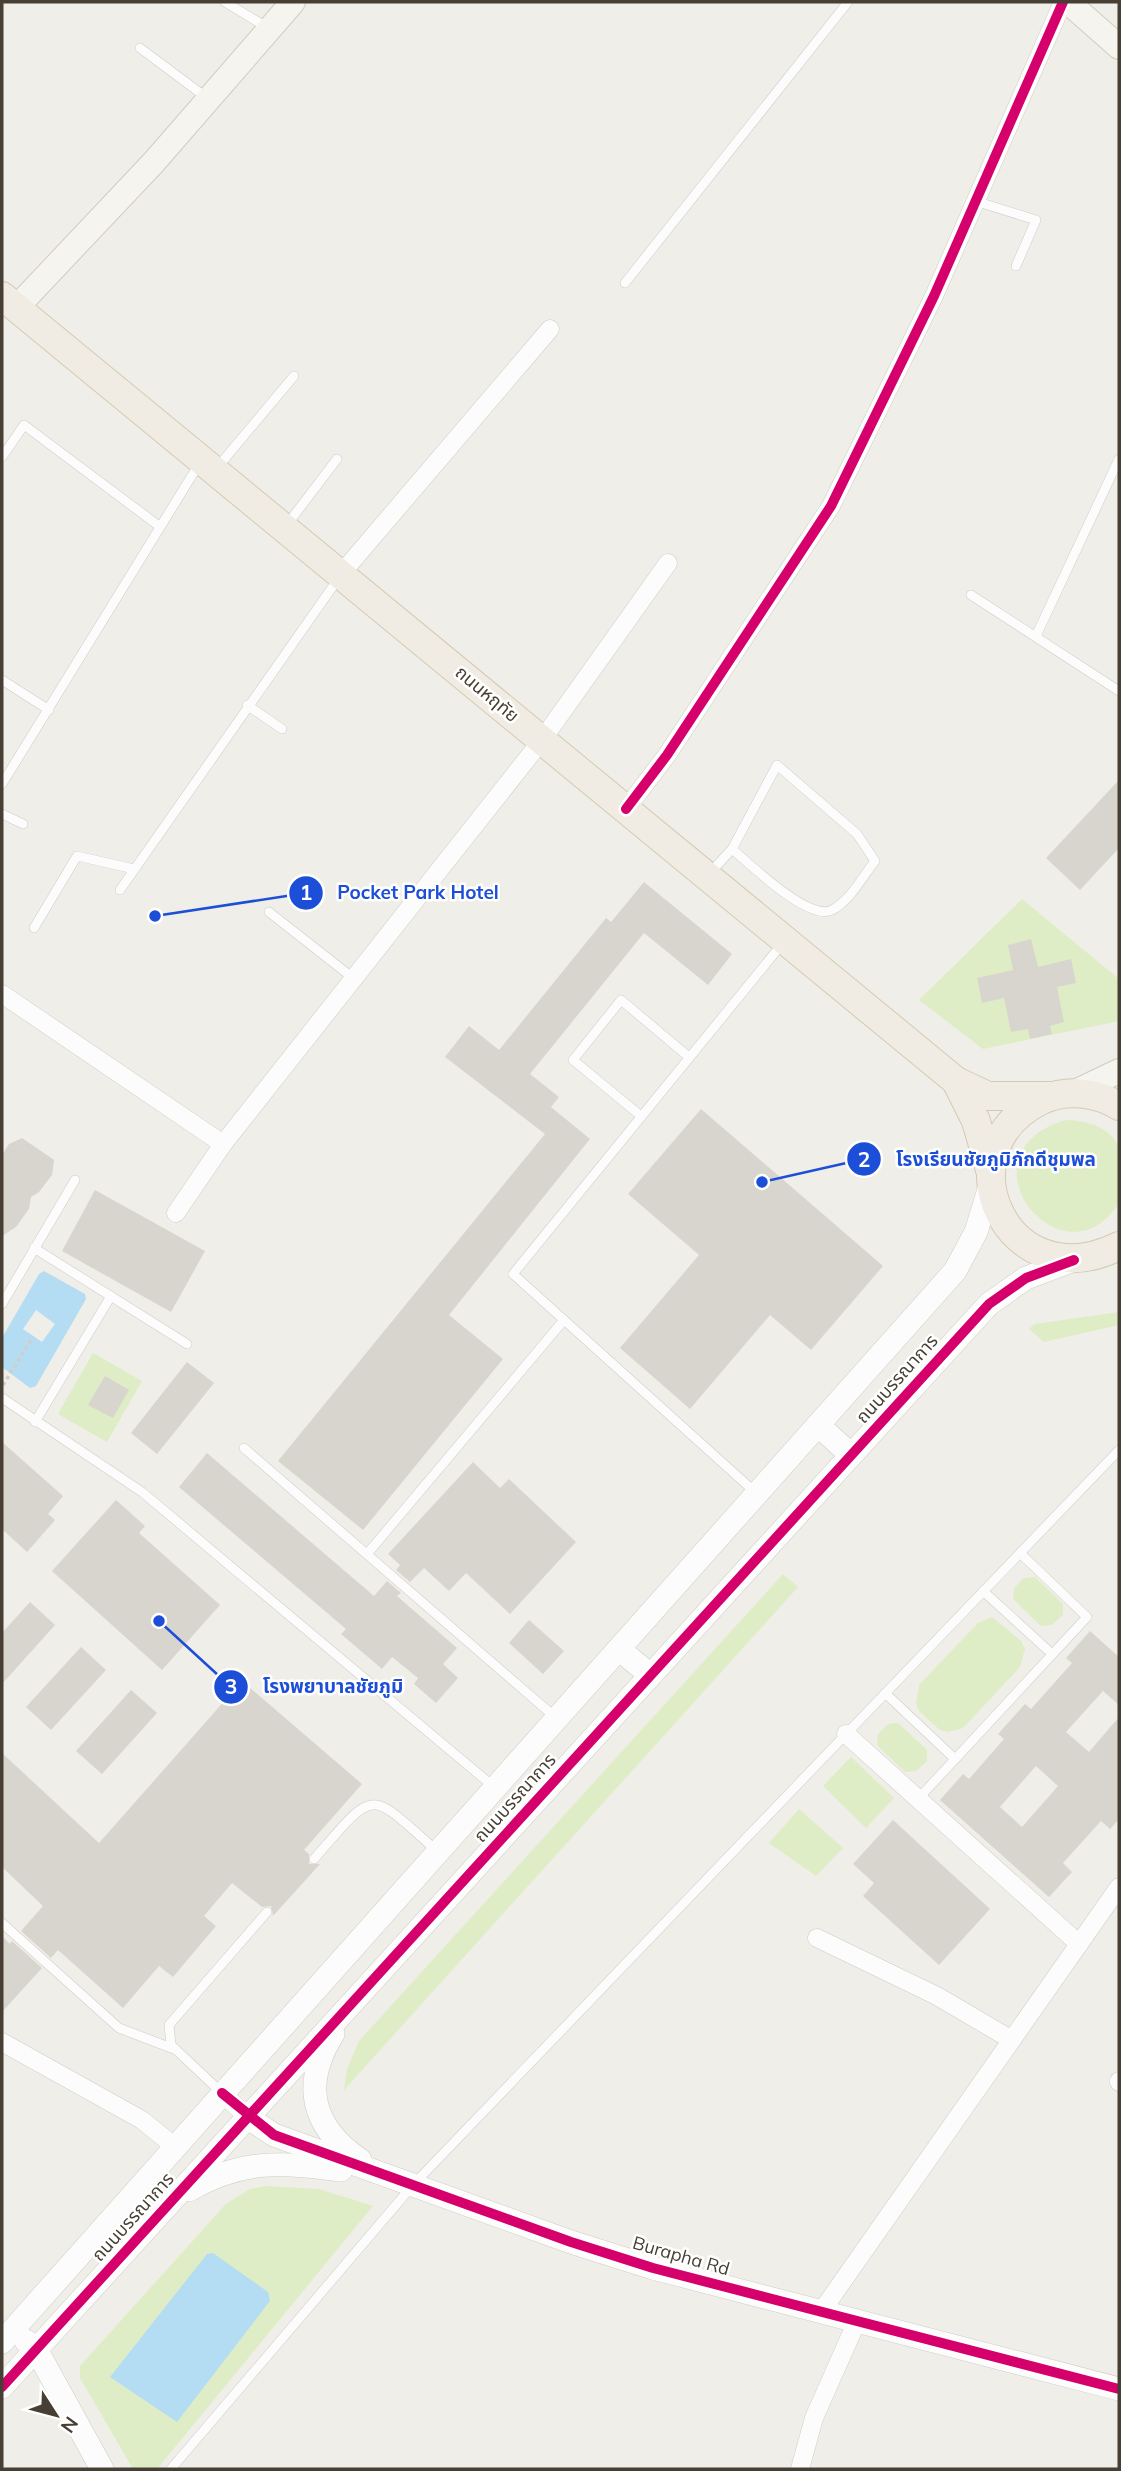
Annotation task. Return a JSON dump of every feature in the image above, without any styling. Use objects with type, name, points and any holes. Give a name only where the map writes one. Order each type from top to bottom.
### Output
[{"type":"main road","points":[[7,309],[208,99],[293,2]]},
{"type":"main road","points":[[1065,2],[1119,47]]},
{"type":"main road","points":[[2,281],[7,309]]},
{"type":"main road","name":"ถนนหฤทัย","points":[[7,309],[208,465],[956,1082],[988,1096],[1097,1096],[1119,1106]]},
{"type":"main road","points":[[991,1175],[997,1145],[1011,1122],[1029,1107],[1119,1071]]},
{"type":"main road","name":"ถนนหฤทัย","points":[[956,1082],[976,1121],[991,1175],[993,1198],[1004,1223],[1023,1242],[1047,1255],[1103,1255]]},
{"type":"street","points":[[626,809],[667,755],[831,506],[934,296],[1065,2]]},
{"type":"street","points":[[341,574],[550,329]]},
{"type":"street","points":[[176,1213],[223,1144],[542,740],[668,563]]},
{"type":"street","points":[[2,994],[223,1144]]},
{"type":"street","name":"ถนนบรรณาการ","points":[[8,2336],[174,2146],[955,1271],[976,1232],[991,1175]]},
{"type":"street","name":"ถนนบรรณาการ","points":[[2,2387],[989,1304],[1026,1278],[1103,1255]]},
{"type":"street","points":[[818,1425],[851,1455]]},
{"type":"street","points":[[619,1649],[650,1675]]},
{"type":"street","points":[[846,1734],[916,1800],[1079,1944]]},
{"type":"street","points":[[821,2312],[1079,1944],[1117,1896]]},
{"type":"street","points":[[373,1924],[401,1949]]},
{"type":"street","points":[[817,1938],[937,1996],[1012,2040]]},
{"type":"street","points":[[356,1999],[326,2045],[315,2090],[318,2114],[328,2133],[343,2148],[383,2175]]},
{"type":"street","points":[[2,2042],[142,2120],[174,2146]]},
{"type":"street","points":[[222,2094],[247,2116]]},
{"type":"street","name":"Burapha Rd","points":[[247,2116],[274,2135],[630,2260],[1119,2389]]},
{"type":"street","points":[[173,2199],[213,2176],[260,2164],[292,2164],[383,2175]]},
{"type":"street","points":[[800,2469],[814,2418],[857,2321]]},
{"type":"street","points":[[8,2336],[36,2349],[102,2469]]},
{"type":"lane","points":[[225,2],[270,29]]},
{"type":"lane","points":[[625,283],[848,2]]},
{"type":"lane","points":[[140,48],[208,99]]},
{"type":"lane","points":[[975,201],[1036,220],[1016,266]]},
{"type":"lane","points":[[2,784],[159,526],[208,465],[294,376]]},
{"type":"lane","points":[[2,457],[24,425],[159,526]]},
{"type":"lane","points":[[285,528],[337,459]]},
{"type":"lane","points":[[1036,636],[1119,459]]},
{"type":"lane","points":[[120,890],[341,574]]},
{"type":"lane","points":[[971,595],[1119,691]]},
{"type":"lane","points":[[2,680],[49,710]]},
{"type":"lane","points":[[247,705],[282,729]]},
{"type":"lane","points":[[707,877],[732,849],[777,765],[857,834],[875,861],[838,907],[828,912],[816,912],[783,891],[732,849]]},
{"type":"lane","points":[[2,814],[23,824]]},
{"type":"lane","points":[[34,928],[77,856],[134,869]]},
{"type":"lane","points":[[269,912],[353,978]]},
{"type":"lane","points":[[757,1493],[513,1274],[785,940]]},
{"type":"lane","points":[[641,1116],[573,1060],[621,1000],[689,1057]]},
{"type":"lane","points":[[2,1304],[75,1180]]},
{"type":"lane","points":[[34,1248],[187,1344]]},
{"type":"lane","points":[[35,1422],[111,1296]]},
{"type":"lane","points":[[367,1554],[564,1320]]},
{"type":"lane","points":[[2,1398],[142,1492],[495,1787]]},
{"type":"lane","points":[[244,1448],[556,1718]]},
{"type":"lane","points":[[171,2469],[413,2185],[1119,1450]]},
{"type":"lane","points":[[916,1800],[1087,1617],[1020,1553]]},
{"type":"lane","points":[[983,1591],[1052,1654]]},
{"type":"lane","points":[[885,1693],[955,1759]]},
{"type":"lane","points":[[314,1859],[360,1807],[376,1803],[390,1809],[438,1852]]},
{"type":"lane","points":[[222,2094],[176,2050],[167,2032],[172,2018],[267,1912]]},
{"type":"lane","points":[[2,1923],[119,2028],[176,2050]]},
{"type":"path","points":[[2,1387],[33,1336]]},
{"type":"green space","points":[[1022,899],[1119,979],[1119,1021],[983,1049],[919,1000]]},
{"type":"green space","points":[[1065,1120],[1103,1129],[1119,1147],[1119,1203],[1096,1226],[1071,1232],[1048,1224],[1029,1207],[1018,1185],[1018,1160],[1033,1137]]},
{"type":"green space","points":[[1119,1312],[1119,1325],[1044,1342],[1029,1329],[1035,1324]]},
{"type":"green space","points":[[93,1353],[142,1381],[107,1442],[58,1414]]},
{"type":"green space","points":[[783,1574],[798,1587],[344,2090],[347,2069],[359,2041]]},
{"type":"green space","points":[[1035,1577],[1063,1604],[1063,1615],[1052,1625],[1041,1626],[1013,1599],[1014,1588],[1024,1578]]},
{"type":"green space","points":[[992,1617],[1021,1641],[1025,1649],[1020,1667],[963,1728],[948,1732],[940,1730],[919,1711],[916,1703],[919,1685],[978,1623]]},
{"type":"green space","points":[[898,1723],[927,1750],[927,1761],[916,1771],[905,1772],[877,1745],[878,1734],[888,1724]]},
{"type":"green space","points":[[851,1757],[894,1798],[866,1828],[823,1786]]},
{"type":"green space","points":[[799,1809],[843,1848],[816,1876],[769,1843]]},
{"type":"green space","points":[[265,2186],[319,2189],[373,2206],[157,2469],[133,2469],[80,2378],[80,2366],[226,2204],[250,2189]]},
{"type":"water","points":[[44,1271],[85,1294],[86,1299],[36,1386],[30,1388],[2,1367],[2,1338],[39,1274]],"holes":[[[36,1310],[55,1324],[42,1342],[23,1329]]]},
{"type":"water","points":[[213,2253],[268,2292],[270,2301],[177,2422],[110,2377],[207,2254]]},
{"type":"building","points":[[1119,780],[1119,848],[1080,890],[1046,858]]},
{"type":"building","points":[[644,882],[732,954],[708,985],[644,933],[530,1074],[559,1097],[551,1107],[590,1139],[449,1315],[503,1359],[363,1530],[278,1461],[545,1134],[445,1057],[469,1026],[499,1050],[606,918],[611,922]]},
{"type":"building","points":[[1031,939],[1038,967],[1071,959],[1076,983],[1057,987],[1064,1022],[1050,1026],[1052,1034],[1030,1039],[1028,1029],[1011,1032],[1004,998],[982,1003],[977,978],[1013,970],[1008,945]]},
{"type":"building","points":[[701,1109],[883,1266],[811,1350],[770,1315],[690,1409],[620,1348],[699,1255],[628,1194]]},
{"type":"building","points":[[22,1138],[54,1160],[52,1175],[39,1192],[31,1197],[29,1209],[16,1227],[2,1236],[2,1155],[9,1144]]},
{"type":"building","points":[[95,1190],[205,1251],[171,1312],[62,1251]]},
{"type":"building","points":[[187,1362],[214,1383],[157,1454],[131,1433]]},
{"type":"building","points":[[105,1376],[129,1390],[113,1418],[88,1405]]},
{"type":"building","points":[[2,1442],[63,1496],[48,1514],[55,1520],[27,1552],[2,1529]]},
{"type":"building","points":[[207,1453],[374,1596],[387,1581],[401,1593],[397,1596],[457,1648],[443,1664],[458,1678],[436,1703],[414,1684],[418,1678],[392,1657],[382,1669],[341,1634],[346,1629],[179,1487]]},
{"type":"building","points":[[473,1462],[500,1488],[509,1479],[576,1542],[510,1614],[466,1573],[449,1591],[424,1568],[410,1582],[396,1570],[400,1565],[388,1554]]},
{"type":"building","points":[[116,1500],[145,1526],[139,1533],[220,1605],[162,1670],[52,1571]]},
{"type":"building","points":[[30,1602],[55,1625],[2,1684],[2,1633]]},
{"type":"building","points":[[529,1620],[564,1651],[543,1674],[509,1643]]},
{"type":"building","points":[[1090,1631],[1119,1657],[1119,1705],[1103,1691],[1066,1732],[1089,1752],[1119,1717],[1119,1819],[1110,1829],[1101,1821],[1063,1863],[1072,1872],[1049,1897],[940,1800],[963,1774],[969,1779],[1004,1739],[998,1734],[1025,1704],[1031,1709],[1072,1663],[1066,1658]],"holes":[[[1036,1766],[1058,1786],[1022,1827],[1000,1807]]]},
{"type":"building","points":[[81,1647],[106,1670],[51,1730],[26,1707]]},
{"type":"building","points":[[242,1681],[362,1784],[304,1850],[309,1854],[309,1864],[320,1864],[273,1916],[271,1906],[262,1907],[232,1883],[204,1916],[216,1926],[173,1977],[159,1966],[123,2008],[58,1950],[51,1958],[21,1931],[43,1906],[2,1867],[2,1753],[99,1843]]},
{"type":"building","points":[[131,1690],[157,1713],[102,1774],[76,1751]]},
{"type":"building","points":[[893,1820],[990,1909],[939,1965],[863,1896],[874,1883],[853,1864]]},
{"type":"building","points":[[2,1936],[10,1944],[12,1941],[42,1968],[2,2012]]},
{"type":"cycle path","points":[[626,809],[667,755],[831,506],[934,296],[1063,2]]},
{"type":"cycle path","points":[[2,2387],[989,1304],[1026,1278],[1074,1260]]},
{"type":"cycle path","points":[[222,2093],[274,2135],[571,2242],[653,2268],[1119,2389]]},
{"type":"place","name":"Pocket Park Hotel","points":[[155,916]]},
{"type":"place","name":"โรงเรียนชัยภูมิภักดีชุมพล","points":[[762,1182]]},
{"type":"place","name":"โรงพยาบาลชัยภูมิ","points":[[159,1621]]}]
